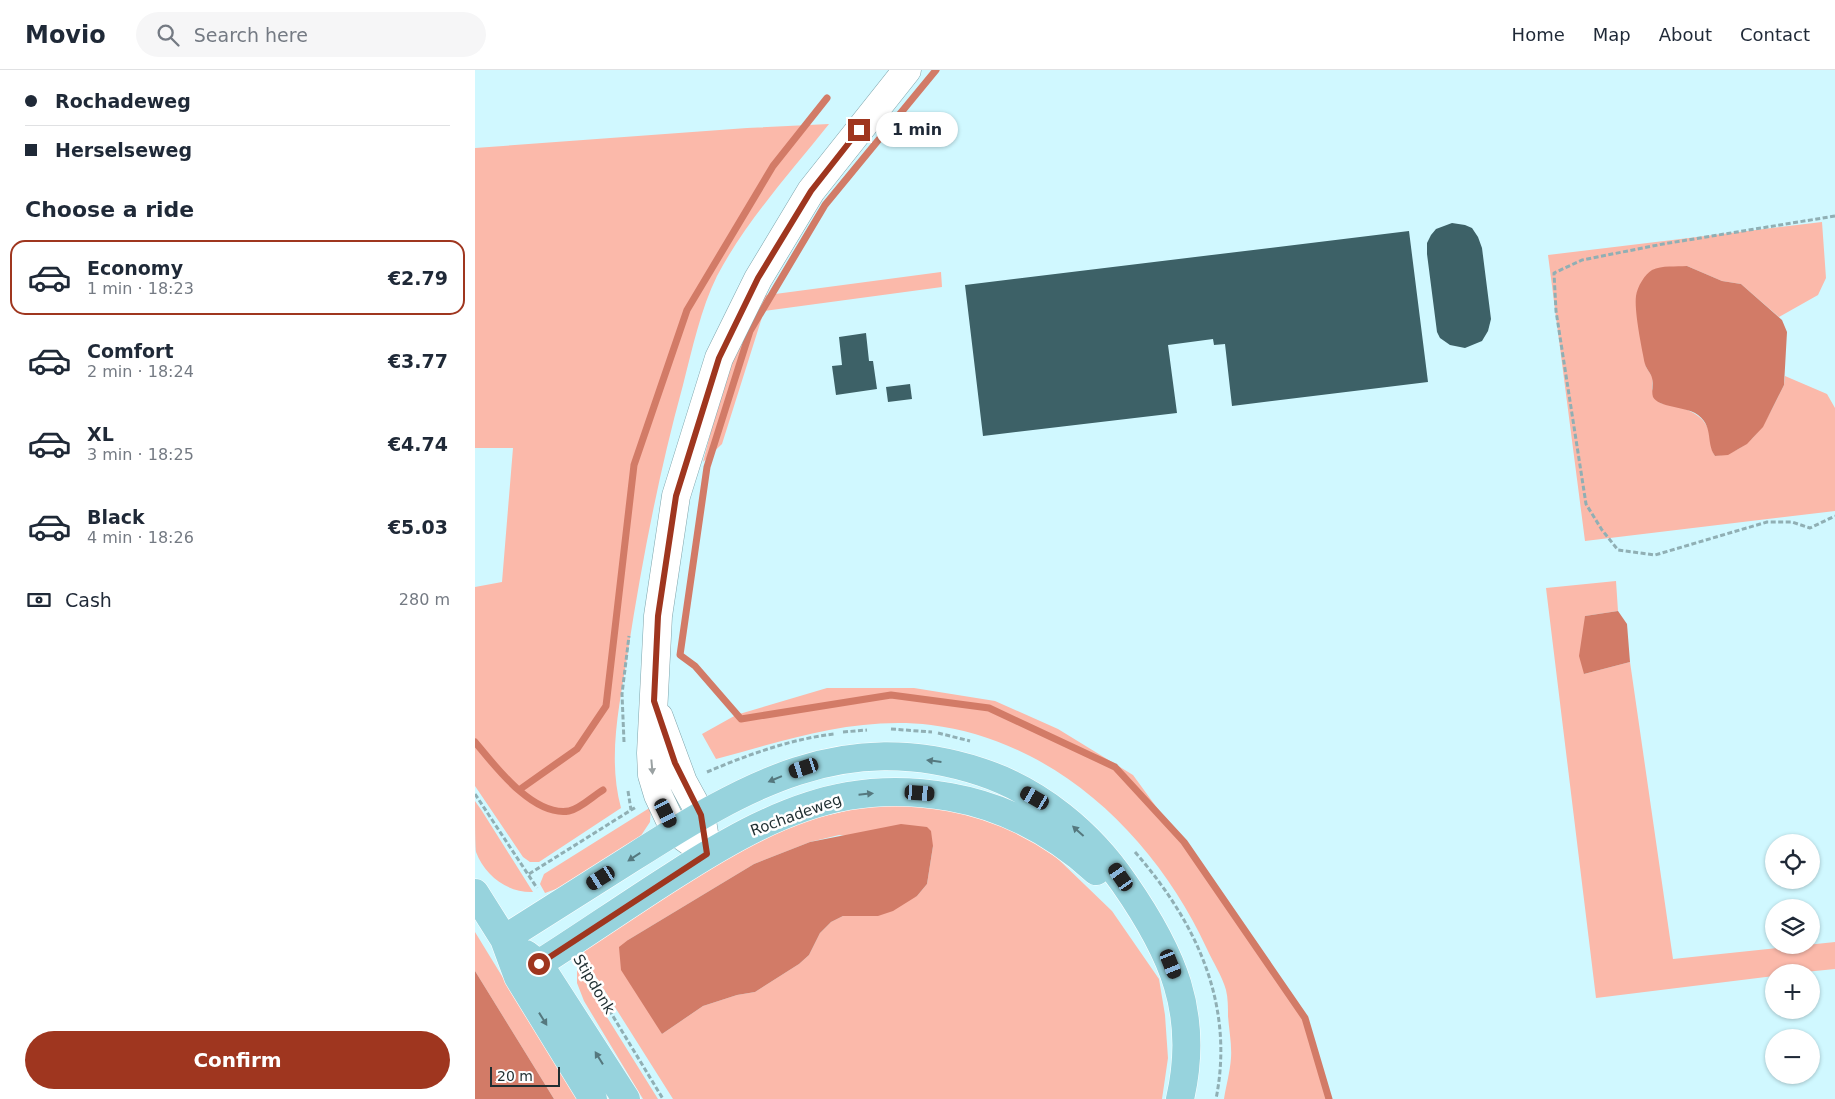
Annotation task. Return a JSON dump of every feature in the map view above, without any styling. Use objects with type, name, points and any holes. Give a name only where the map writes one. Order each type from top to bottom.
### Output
[{"type":"main road","name":"Rochadeweg","points":[[504,938],[701,815],[775,778],[835,761],[891,757],[939,761],[964,767],[1013,785],[1065,819],[1110,861],[1142,908],[1164,946],[1179,983],[1184,1008],[1187,1053],[1186,1073],[1180,1099]]},
{"type":"main road","name":"Rochadeweg","points":[[528,971],[707,854],[766,824],[816,804],[848,796],[874,793],[905,792],[934,794],[985,805],[1033,825],[1077,854],[1142,908]]},
{"type":"main road","points":[[475,893],[528,971],[626,1099]]},
{"type":"main road","points":[[528,971],[593,1099]]},
{"type":"street","points":[[707,854],[675,831],[658,795],[652,775],[651,754],[658,616],[676,496],[719,358],[758,278],[811,191],[907,70]]},
{"type":"street","points":[[654,701],[675,763],[701,815],[707,854]]},
{"type":"path","points":[[1835,216],[1663,244],[1582,260],[1554,273],[1556,311],[1586,504],[1602,530],[1619,550],[1655,555],[1767,522],[1792,522],[1810,528],[1835,516]]},
{"type":"path","points":[[475,794],[529,874],[549,910]]},
{"type":"path","points":[[529,874],[631,810]]},
{"type":"path","name":"Stipdonk","points":[[570,943],[663,1099]]},
{"type":"shaded area","points":[[829,124],[741,236],[711,288],[693,344],[659,484],[633,617],[616,730],[615,769],[621,808],[539,862],[530,862],[523,857],[475,786],[475,587],[502,582],[513,448],[475,448],[475,148],[747,128]]},
{"type":"shaded area","points":[[1822,222],[1826,278],[1818,295],[1779,317],[1741,284],[1722,281],[1687,266],[1636,296],[1646,367],[1653,378],[1652,389],[1660,403],[1691,411],[1703,420],[1710,434],[1715,456],[1741,448],[1759,431],[1784,385],[1785,376],[1827,394],[1835,408],[1835,511],[1585,541],[1548,255]]},
{"type":"shaded area","points":[[1687,266],[1722,281],[1741,284],[1782,320],[1787,332],[1784,385],[1763,427],[1747,444],[1728,455],[1715,456],[1710,445],[1705,423],[1695,413],[1660,403],[1653,397],[1652,378],[1645,364],[1636,311],[1638,289],[1649,272],[1656,268]]},
{"type":"shaded area","points":[[941,272],[942,287],[764,311],[722,444],[703,462],[718,404],[753,297]]},
{"type":"shaded area","points":[[1616,581],[1618,611],[1585,616],[1584,674],[1630,662],[1673,959],[1765,949],[1765,954],[1820,954],[1820,944],[1835,942],[1835,969],[1820,970],[1820,964],[1765,964],[1765,977],[1596,998],[1546,588]]},
{"type":"shaded area","points":[[1618,611],[1627,624],[1630,662],[1584,674],[1579,656],[1585,616]]},
{"type":"shaded area","points":[[827,688],[914,688],[995,701],[1058,729],[1133,775],[1268,960],[1309,1023],[1328,1086],[1328,1099],[1224,1099],[1231,1048],[1227,993],[1217,969],[1186,908],[1160,869],[1130,834],[1097,801],[1060,774],[1020,751],[977,735],[931,725],[876,724],[822,731],[716,759],[702,734],[736,715]]},
{"type":"shaded area","points":[[475,801],[533,892],[515,890],[506,886],[485,869],[476,852]]},
{"type":"shaded area","points":[[914,801],[965,812],[1021,833],[1057,858],[1112,911],[1159,979],[1165,1015],[1168,1058],[1162,1099],[673,1099],[589,966],[584,952],[599,931],[756,839],[808,820],[862,807]],"holes":[[[839,835],[933,846],[927,884],[917,896],[858,915],[843,916],[831,922],[820,933],[809,955],[799,964],[755,992],[737,995],[703,1006],[662,1034],[628,940],[754,864],[810,842]]]},
{"type":"shaded area","points":[[651,807],[650,822],[640,837],[567,885],[545,893],[540,884],[544,874]]},
{"type":"shaded area","points":[[901,824],[927,827],[931,831],[933,846],[927,884],[917,896],[893,911],[878,916],[843,916],[831,922],[820,933],[809,955],[799,964],[755,992],[737,995],[703,1006],[662,1034],[621,970],[619,947],[754,864],[810,842]]},
{"type":"shaded area","points":[[475,932],[577,1099],[554,1099],[475,971]]},
{"type":"shaded area","points":[[577,969],[658,1099],[643,1099],[584,1001],[577,983]]},
{"type":"shaded area","points":[[475,971],[554,1099],[475,1099]]},
{"type":"building","points":[[1452,223],[1472,228],[1478,237],[1482,248],[1491,319],[1488,331],[1482,341],[1465,348],[1450,345],[1440,338],[1437,332],[1427,254],[1427,243],[1431,235],[1436,229]]},
{"type":"building","points":[[1409,231],[1428,382],[1232,406],[1225,344],[1214,345],[1213,339],[1168,345],[1177,413],[983,436],[965,285]]},
{"type":"building","points":[[866,333],[869,361],[873,361],[877,389],[836,395],[832,366],[842,365],[839,337]]},
{"type":"building","points":[[910,384],[912,399],[888,402],[886,387]]},
{"type":"waterway","points":[[936,70],[825,205],[750,331],[707,467],[680,655],[695,666],[741,719],[891,695],[989,708],[1115,767],[1184,842],[1305,1018],[1329,1099]]},
{"type":"waterway","points":[[519,790],[577,749],[606,706],[634,465],[687,310],[773,166],[827,98]]},
{"type":"waterway","points":[[475,742],[516,788],[542,806],[555,811],[573,810],[603,790]]},
{"type":"route","points":[[539,964],[707,854],[701,815],[675,763],[654,701],[658,616],[676,496],[719,358],[758,278],[811,191],[859,130]]}]
